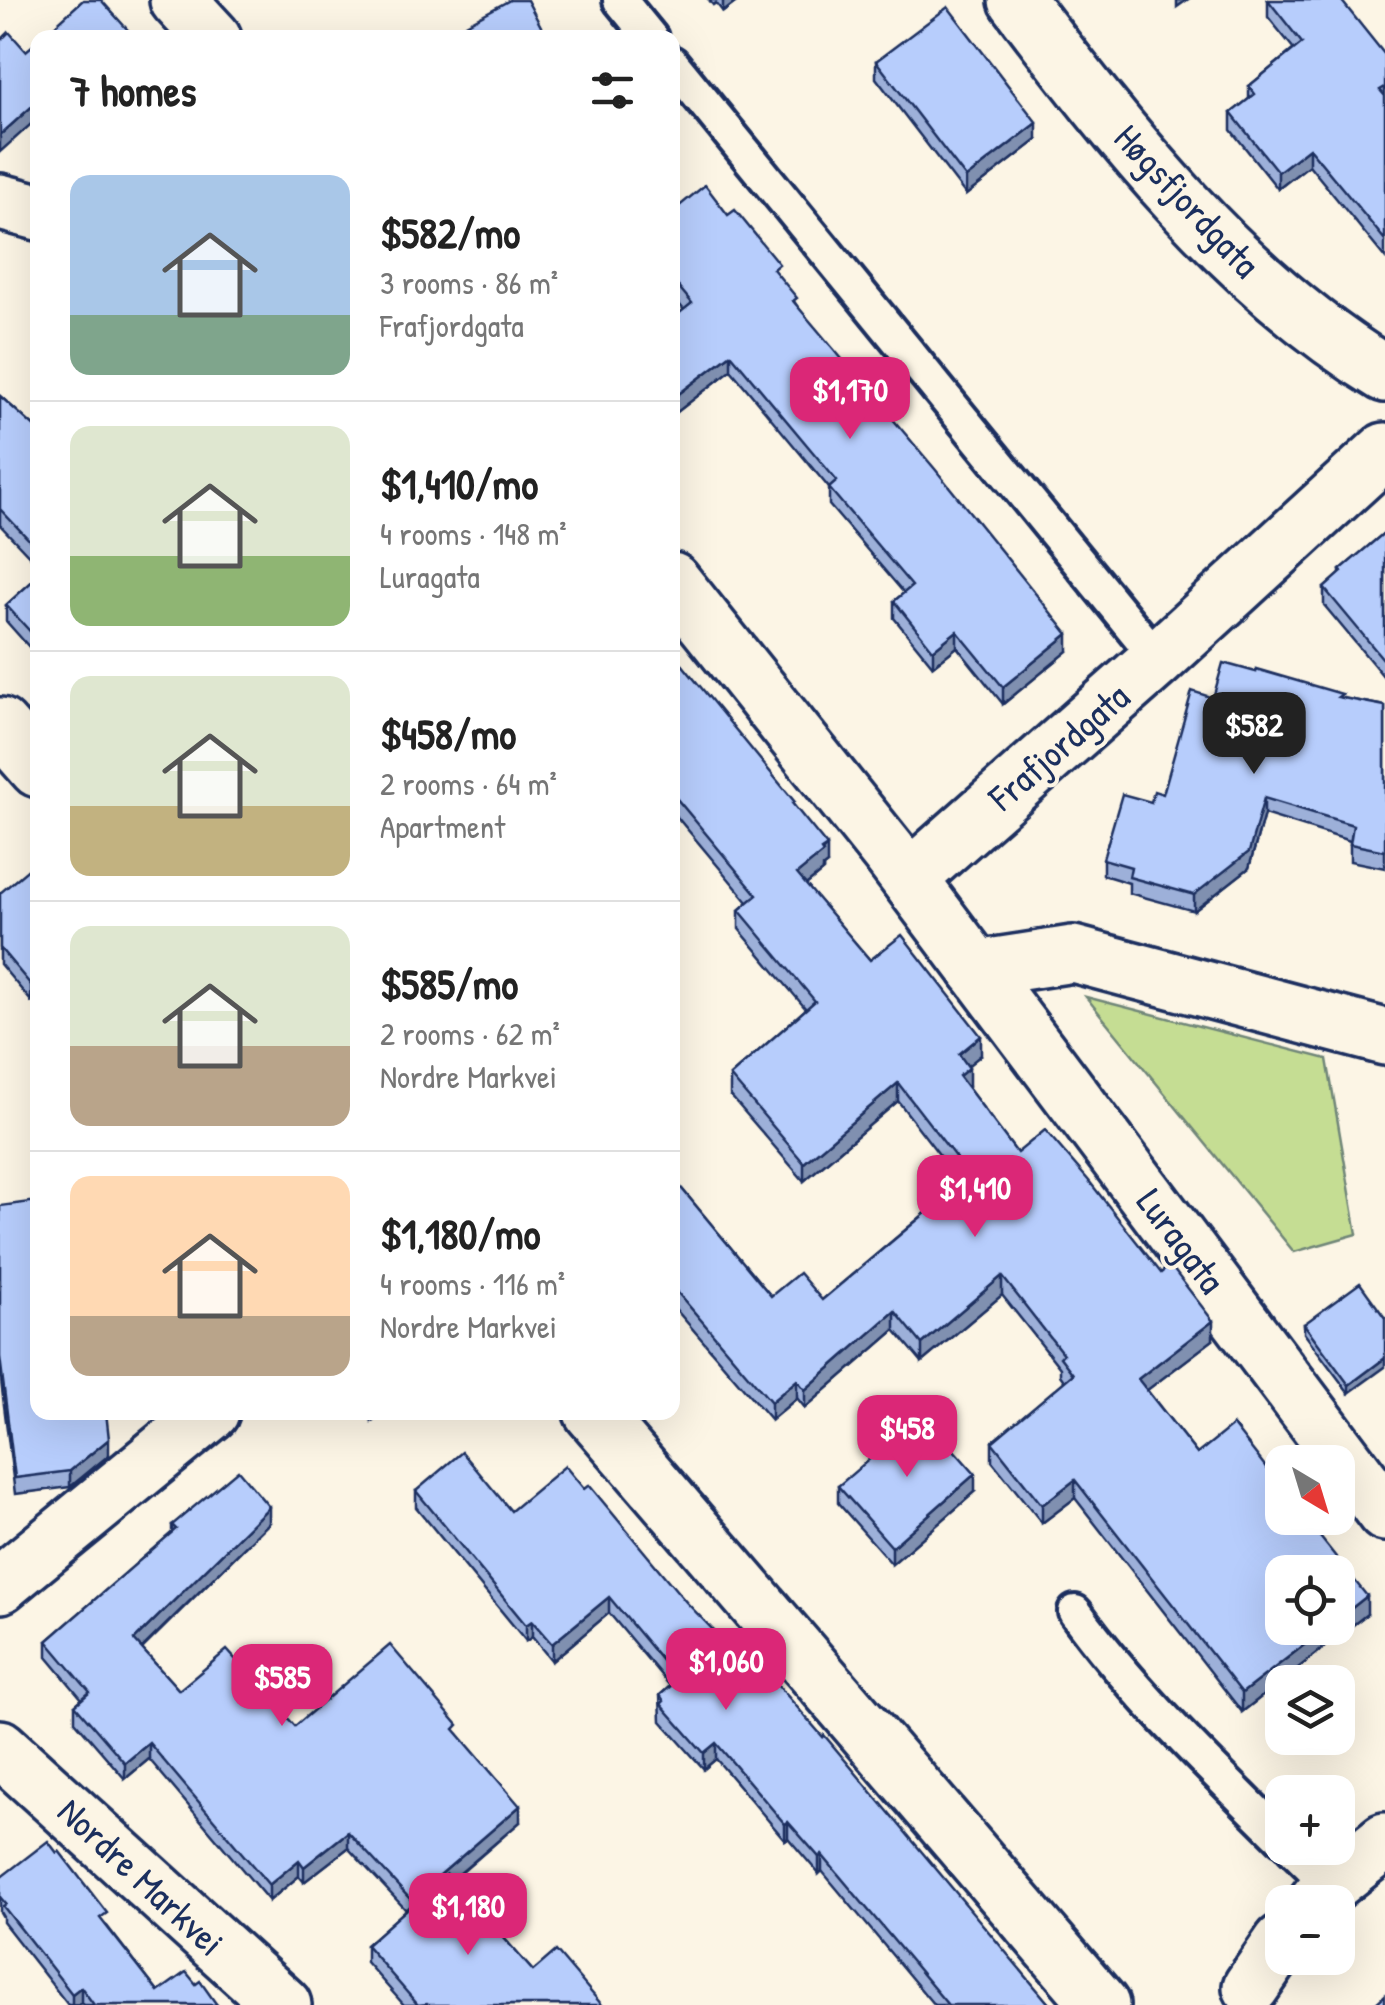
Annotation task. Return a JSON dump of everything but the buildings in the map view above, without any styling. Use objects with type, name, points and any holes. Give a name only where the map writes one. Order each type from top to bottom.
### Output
[{"type":"street","points":[[178,0],[206,30]]},
{"type":"street","name":"Høgsfjordgata","points":[[1017,0],[1078,82],[1158,175],[1245,266],[1348,352],[1385,374]]},
{"type":"street","points":[[0,202],[30,210]]},
{"type":"street","name":"Frafjordgata","points":[[909,879],[1158,660],[1385,451]]},
{"type":"street","name":"Luragata","points":[[680,591],[909,879],[1385,1513]]},
{"type":"street","points":[[976,969],[1073,954],[1385,1037]]},
{"type":"street","points":[[0,1585],[201,1420]]},
{"type":"street","points":[[599,1420],[1101,2005]]},
{"type":"street","name":"Nordre Markvei","points":[[0,1748],[283,2005]]},
{"type":"street","points":[[1334,1885],[1385,1841]]},
{"type":"street","points":[[1251,1987],[1265,1967]]},
{"type":"lane","points":[[620,0],[644,30]]},
{"type":"lane","points":[[680,73],[1158,660]]},
{"type":"lane","points":[[1075,1612],[1151,1708],[1265,1821]]},
{"type":"green space","points":[[1086,997],[1327,1059],[1357,1234],[1294,1252]]}]
